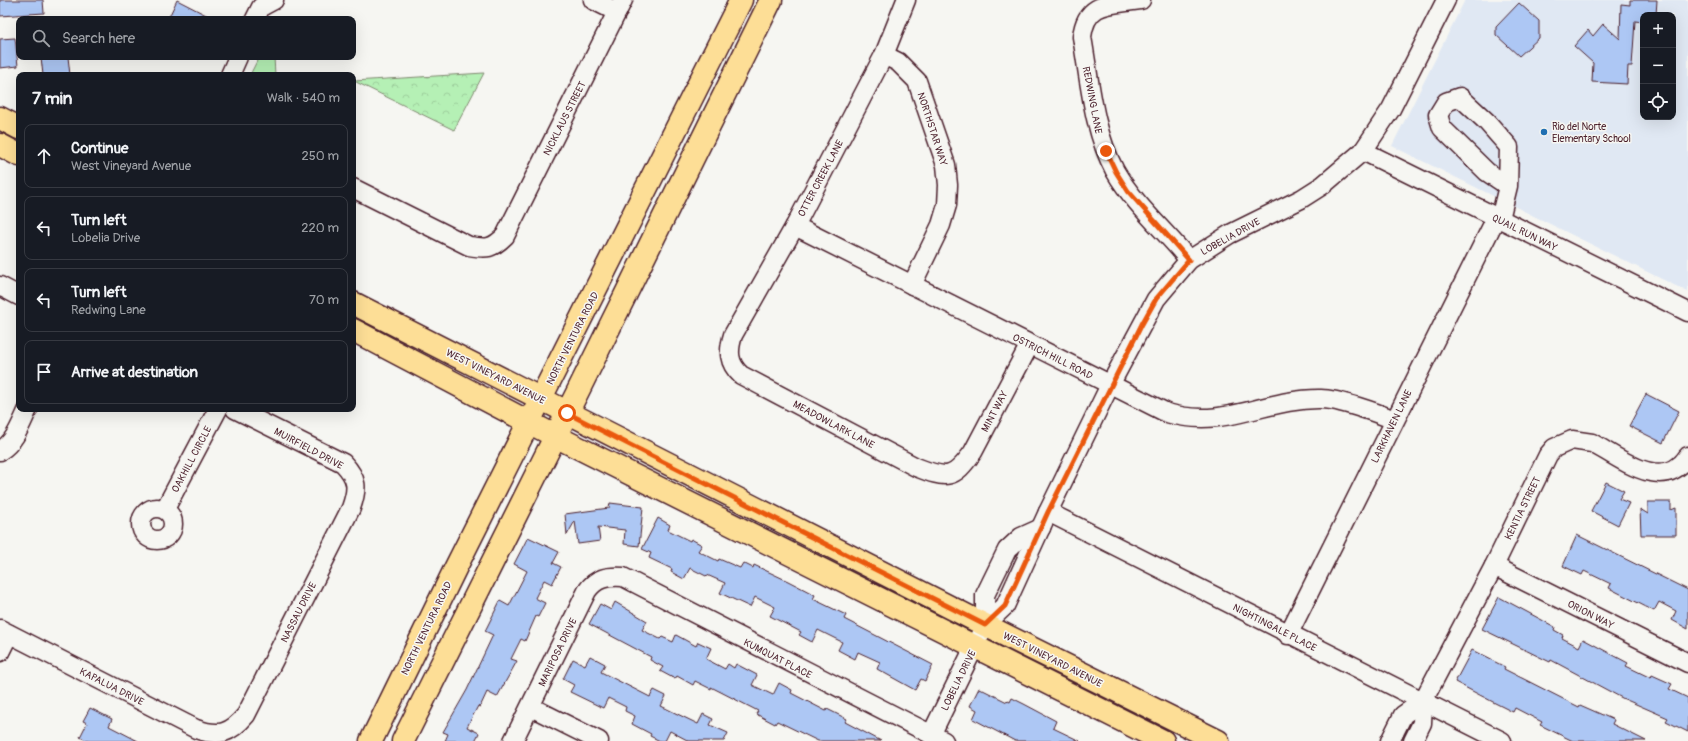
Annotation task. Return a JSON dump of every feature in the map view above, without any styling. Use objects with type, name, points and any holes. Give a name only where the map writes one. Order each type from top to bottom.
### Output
[{"type":"main road","name":"NORTH VENTURA ROAD","points":[[371,741],[741,0]]},
{"type":"main road","points":[[403,741],[771,0]]},
{"type":"main road","points":[[0,118],[16,126]]},
{"type":"main road","points":[[0,145],[16,153]]},
{"type":"main road","name":"WEST VINEYARD AVENUE","points":[[356,305],[985,625],[1218,741]]},
{"type":"main road","points":[[356,332],[555,436],[1163,741]]},
{"type":"street","points":[[257,16],[261,8],[274,0]]},
{"type":"street","points":[[593,0],[620,6]]},
{"type":"street","name":"OTTER CREEK LANE","points":[[729,354],[733,335],[795,226],[884,55],[906,0]]},
{"type":"street","name":"REDWING LANE","points":[[1141,0],[1100,6],[1092,11],[1083,28],[1082,37],[1097,123],[1106,151],[1116,172],[1128,191],[1189,260]]},
{"type":"street","name":"LOBELIA DRIVE","points":[[938,738],[974,646],[985,625],[1005,606],[1110,385],[1156,299],[1189,260],[1230,234],[1301,199],[1323,185],[1363,151],[1391,109],[1446,0]]},
{"type":"street","name":"NICKLAUS STREET","points":[[356,190],[469,246],[481,248],[493,247],[505,236],[620,6]]},
{"type":"street","name":"NORTHSTAR WAY","points":[[884,55],[903,66],[917,81],[946,165],[948,185],[947,205],[943,218],[912,285]]},
{"type":"street","points":[[231,72],[237,60]]},
{"type":"street","name":"LARKHAVEN LANE","points":[[1288,634],[1394,420],[1498,218],[1508,186],[1509,147],[1487,122],[1460,97],[1446,102],[1438,115],[1442,128],[1487,172],[1508,186]]},
{"type":"street","name":"QUAIL RUN WAY","points":[[1363,151],[1688,312]]},
{"type":"street","name":"OSTRICH HILL ROAD","points":[[795,226],[1167,413],[1182,417],[1202,419],[1220,418],[1299,400],[1322,399],[1378,413],[1394,420]]},
{"type":"street","points":[[0,286],[16,294]]},
{"type":"street","name":"MINT WAY","points":[[953,474],[963,466],[973,452],[1030,344]]},
{"type":"street","name":"MEADOWLARK LANE","points":[[729,354],[735,369],[741,375],[916,467],[946,476],[953,474]]},
{"type":"street","points":[[0,451],[8,445],[14,437],[26,412]]},
{"type":"street","name":"OAKHILL CIRCLE","points":[[165,509],[216,412]]},
{"type":"street","name":"MUIRFIELD DRIVE","points":[[241,412],[342,463],[351,472],[356,482]]},
{"type":"street","name":"KENTIA STREET","points":[[1413,741],[1422,723],[1423,701],[1494,566],[1548,455],[1554,448],[1564,442],[1578,440],[1592,443],[1648,472],[1659,474],[1670,472],[1678,467],[1688,456]]},
{"type":"street","name":"NASSAU DRIVE","points":[[226,732],[237,726],[246,715],[351,508],[355,495],[356,482]]},
{"type":"street","name":"NIGHTINGALE PLACE","points":[[1045,520],[1288,634],[1502,741]]},
{"type":"street","name":"ORION WAY","points":[[1494,566],[1688,663]]},
{"type":"street","name":"MARIPOSA DRIVE","points":[[513,741],[531,707],[586,591],[592,584],[603,578],[612,576]]},
{"type":"street","name":"KUMQUAT PLACE","points":[[612,576],[623,577],[938,738]]},
{"type":"street","points":[[0,652],[5,632]]},
{"type":"street","name":"KAPALUA DRIVE","points":[[5,632],[196,729],[210,734],[226,732]]},
{"type":"street","name":"KENTIA STREET","points":[[1390,741],[1403,715],[1423,701]]},
{"type":"street","points":[[531,707],[599,741]]},
{"type":"shaded area","name":"Rio del Norte Elementary School","points":[[1465,0],[1688,0],[1688,292],[1392,146]]},
{"type":"green space","points":[[258,60],[274,60],[275,72],[252,72]]},
{"type":"green space","points":[[484,73],[454,130],[356,81]]},
{"type":"building","points":[[0,0],[43,0],[44,13],[0,16]]},
{"type":"building","points":[[177,0],[208,16],[169,16]]},
{"type":"building","points":[[1630,0],[1657,0],[1656,12],[1640,12],[1640,22],[1635,21],[1632,66],[1628,66],[1627,84],[1592,82],[1593,63],[1574,46],[1588,30],[1593,36],[1603,24],[1620,39],[1621,4],[1630,5]]},
{"type":"building","points":[[1519,3],[1539,21],[1539,38],[1519,56],[1496,35],[1496,27]]},
{"type":"building","points":[[15,38],[16,60],[17,60],[18,66],[0,68],[0,39]]},
{"type":"building","points":[[41,60],[68,60],[70,72],[43,72]]},
{"type":"building","points":[[1646,394],[1679,411],[1663,443],[1629,426]]},
{"type":"building","points":[[1606,482],[1624,491],[1619,499],[1629,503],[1618,525],[1591,511]]},
{"type":"building","points":[[1648,502],[1671,502],[1671,510],[1676,508],[1676,535],[1641,535],[1640,509],[1648,514]]},
{"type":"building","points":[[610,503],[643,507],[639,546],[624,544],[625,530],[598,527],[600,541],[578,544],[575,521],[567,535],[565,514],[609,508]]},
{"type":"building","points":[[658,518],[670,525],[668,530],[702,545],[698,551],[718,561],[719,559],[740,568],[743,563],[753,568],[754,565],[788,581],[815,595],[813,599],[846,615],[844,619],[933,665],[925,681],[921,679],[915,690],[877,669],[880,662],[858,652],[855,659],[838,650],[842,642],[818,630],[812,642],[799,635],[801,632],[770,616],[775,607],[755,597],[750,607],[720,593],[725,583],[707,575],[706,576],[690,568],[684,579],[671,572],[672,569],[649,558],[651,553],[642,549]]},
{"type":"building","points":[[1577,535],[1688,590],[1688,629],[1672,620],[1676,611],[1659,602],[1654,611],[1609,588],[1611,584],[1584,571],[1582,575],[1563,566]]},
{"type":"building","points":[[528,537],[559,552],[553,563],[561,567],[552,584],[544,580],[535,598],[545,603],[538,617],[536,616],[525,641],[521,639],[511,659],[517,661],[497,697],[487,692],[480,707],[478,706],[467,727],[479,733],[475,741],[445,741],[448,734],[443,732],[467,690],[493,635],[485,631],[500,601],[509,606],[527,571],[514,564]]},
{"type":"building","points":[[1499,597],[1555,627],[1554,630],[1563,635],[1562,638],[1579,647],[1583,639],[1628,663],[1626,666],[1651,678],[1652,675],[1672,684],[1669,689],[1688,698],[1688,732],[1666,721],[1668,718],[1622,698],[1551,660],[1550,662],[1482,629]]},
{"type":"building","points":[[615,602],[647,621],[642,630],[660,639],[662,637],[673,642],[676,635],[696,646],[698,642],[711,648],[706,659],[725,669],[728,664],[734,668],[736,664],[757,675],[752,685],[773,695],[779,683],[792,690],[791,693],[826,711],[827,709],[847,719],[845,722],[881,741],[818,741],[777,721],[775,724],[756,714],[758,711],[711,687],[711,689],[695,681],[693,685],[677,676],[675,679],[660,671],[663,667],[650,660],[651,657],[589,624],[600,604],[611,610]]},
{"type":"building","points":[[1472,650],[1505,667],[1504,669],[1579,707],[1580,705],[1614,720],[1612,724],[1646,741],[1573,741],[1540,725],[1542,722],[1515,708],[1513,712],[1495,703],[1455,682]]},
{"type":"building","points":[[590,656],[605,664],[601,672],[650,697],[654,690],[666,696],[661,706],[698,724],[703,714],[713,719],[710,725],[728,733],[724,741],[689,741],[670,731],[665,741],[660,741],[650,736],[651,734],[632,724],[635,716],[625,711],[626,707],[608,698],[603,708],[570,692],[574,685],[563,679],[573,659],[585,665]]},
{"type":"building","points":[[979,688],[1007,702],[1010,702],[1012,698],[1024,704],[1056,721],[1053,728],[1080,741],[1015,741],[973,719],[977,710],[970,706]]},
{"type":"building","points":[[90,708],[112,719],[109,726],[138,741],[88,741],[80,737],[87,723],[83,721]]},
{"type":"place","name":"Rio del Norte Elementary School","points":[[1544,132]]},
{"type":"route","points":[[567,413],[985,625],[1005,606],[1048,512],[1110,385],[1142,324],[1156,299],[1172,278],[1189,260],[1128,191],[1116,172],[1106,151]]}]
